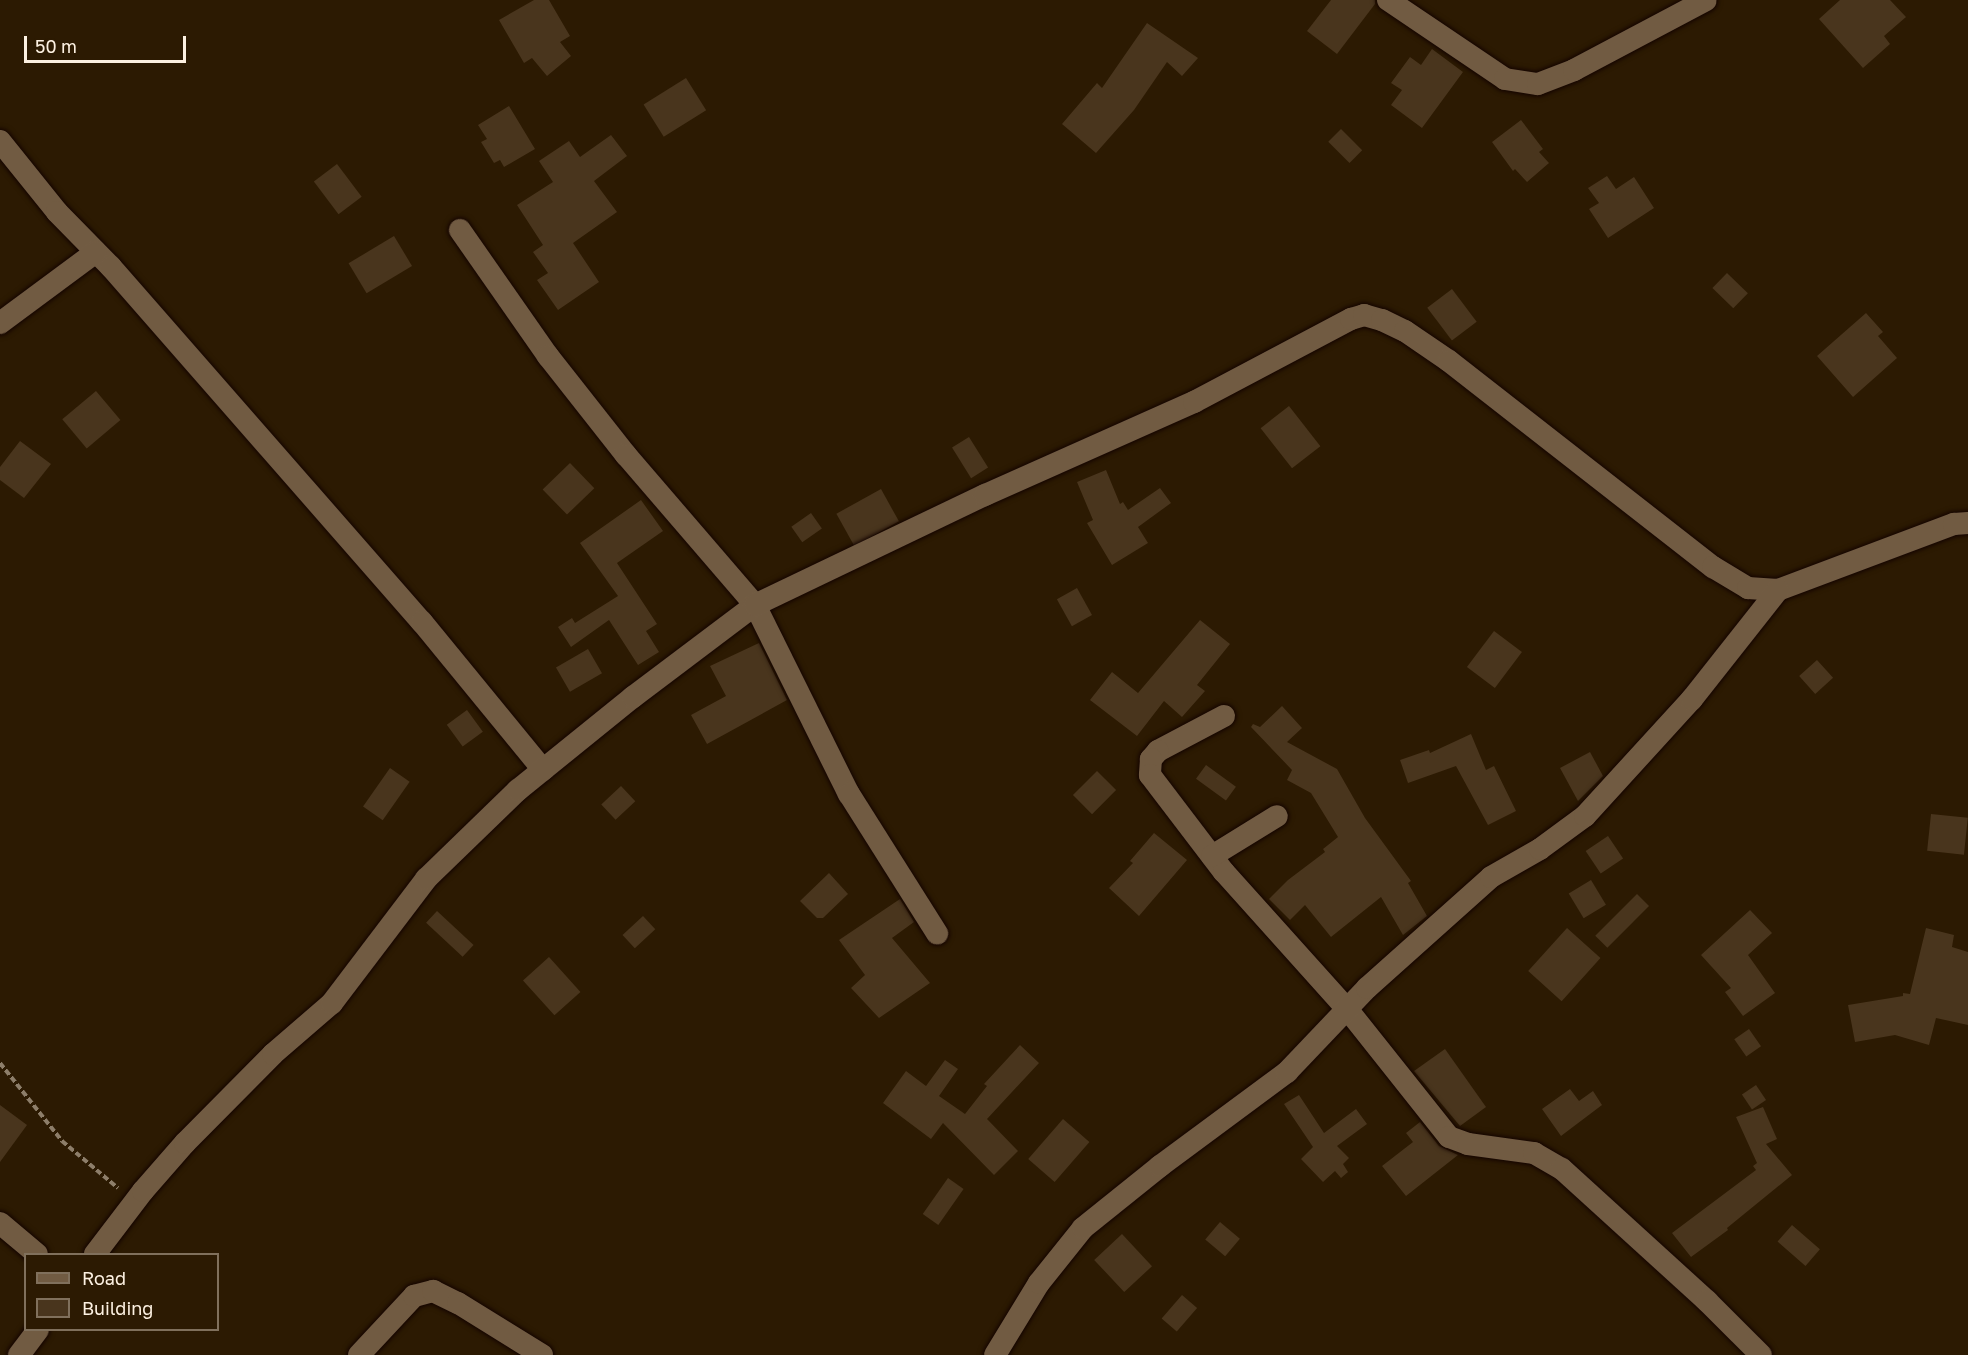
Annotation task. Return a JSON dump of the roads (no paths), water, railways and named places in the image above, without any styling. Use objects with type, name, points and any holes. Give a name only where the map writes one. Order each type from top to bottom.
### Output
[{"type":"street","points":[[1388,0],[1505,79],[1538,84],[1574,70],[1707,0]]},
{"type":"street","points":[[0,141],[57,212],[96,252],[422,622],[543,770]]},
{"type":"street","points":[[460,230],[548,356],[619,446],[755,605],[849,794],[937,933]]},
{"type":"street","points":[[0,323],[96,252]]},
{"type":"street","points":[[96,1253],[185,1143],[273,1054],[332,1003],[426,879],[518,790],[755,605],[985,495],[1194,402],[1351,319],[1364,315],[1405,332],[1449,361],[1713,567],[1748,588],[1778,590],[1954,524],[1968,523]]},
{"type":"street","points":[[995,1355],[1039,1282],[1083,1228],[1160,1166],[1287,1072],[1367,988],[1491,877],[1540,849],[1585,816],[1692,699],[1778,590]]},
{"type":"street","points":[[1224,716],[1158,751],[1150,759],[1150,775],[1156,785],[1212,856],[1348,1010],[1449,1137],[1458,1142],[1534,1153],[1562,1169],[1707,1301],[1761,1355]]},
{"type":"street","points":[[1212,856],[1277,816]]},
{"type":"street","points":[[0,1223],[36,1253]]},
{"type":"street","points":[[359,1355],[414,1296],[433,1291],[458,1303],[542,1355]]},
{"type":"street","points":[[18,1355],[36,1331]]}]
